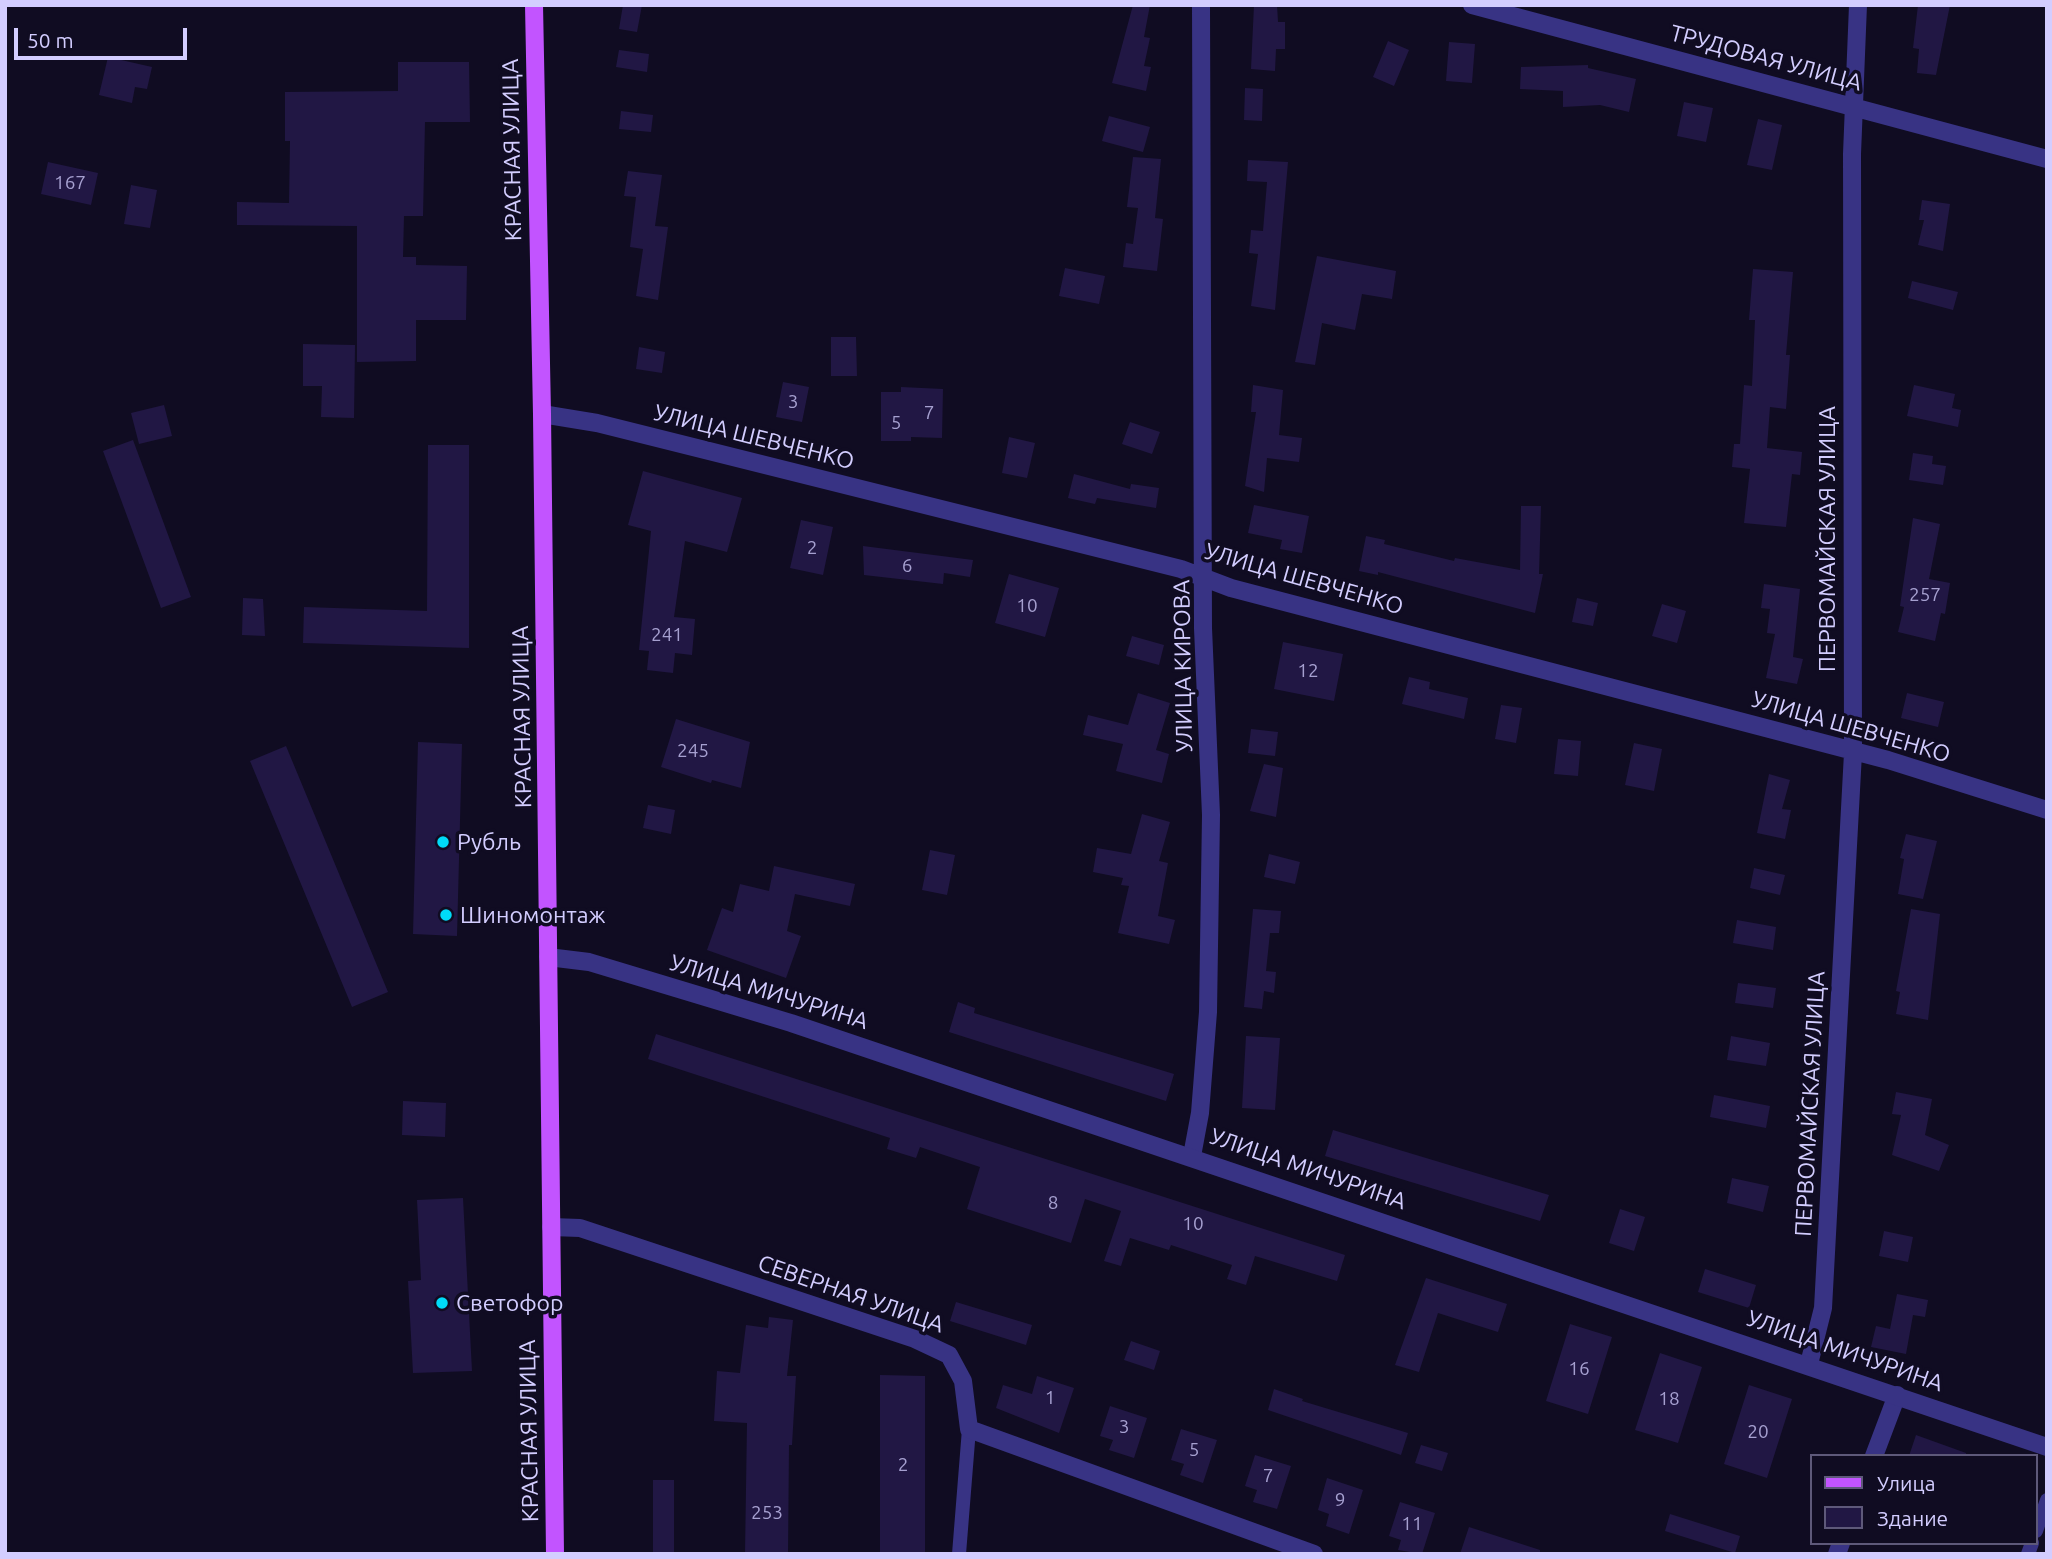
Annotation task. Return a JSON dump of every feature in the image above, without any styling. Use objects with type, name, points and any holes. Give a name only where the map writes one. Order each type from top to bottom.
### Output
[{"type":"main road","name":"КРАСНАЯ УЛИЦА","points":[[534,5],[542,414],[555,1554]]},
{"type":"street","name":"УЛИЦА КИРОВА","points":[[1192,1156],[1200,1113],[1209,999],[1211,815],[1203,628],[1205,578],[1201,5]]},
{"type":"street","name":"ТРУДОВАЯ УЛИЦА","points":[[1472,5],[2047,159]]},
{"type":"street","name":"ПЕРВОМАЙСКАЯ УЛИЦА","points":[[1809,1364],[1823,1308],[1853,753],[1854,106],[1858,5]]},
{"type":"street","name":"УЛИЦА ШЕВЧЕНКО","points":[[542,414],[597,423],[1167,566],[1231,588],[1888,760],[2047,810]]},
{"type":"street","name":"УЛИЦА МИЧУРИНА","points":[[548,957],[589,962],[791,1023],[1809,1364],[2047,1447]]},
{"type":"street","name":"СЕВЕРНАЯ УЛИЦА","points":[[551,1227],[580,1228],[926,1344],[949,1356],[963,1381],[969,1429]]},
{"type":"street","points":[[1875,1454],[1897,1395]]},
{"type":"street","points":[[969,1429],[1314,1554]]},
{"type":"lane","points":[[959,1554],[969,1429]]},
{"type":"lane","points":[[2038,1525],[2047,1500]]},
{"type":"building","points":[[623,5],[642,5],[637,32],[619,29]]},
{"type":"building","points":[[1133,5],[1150,5],[1144,37],[1150,38],[1144,66],[1151,67],[1146,91],[1112,83]]},
{"type":"building","points":[[1254,5],[1277,5],[1278,22],[1285,22],[1285,49],[1276,49],[1275,71],[1251,69]]},
{"type":"building","points":[[1918,5],[1950,5],[1936,75],[1917,73],[1919,49],[1913,48]]},
{"type":"building","points":[[1388,41],[1409,50],[1394,86],[1373,77]]},
{"type":"building","points":[[1449,42],[1475,44],[1472,83],[1446,81]]},
{"type":"building","points":[[619,50],[649,54],[647,72],[616,67]]},
{"type":"building","points":[[108,57],[152,67],[147,89],[135,87],[132,103],[99,95]]},
{"type":"building","points":[[398,62],[469,62],[470,122],[425,122],[423,216],[404,216],[403,257],[416,257],[416,265],[467,266],[466,320],[416,320],[416,361],[357,362],[357,226],[237,225],[237,202],[289,203],[290,141],[285,141],[285,92],[398,91]]},
{"type":"building","points":[[1588,65],[1588,68],[1636,79],[1629,112],[1600,105],[1563,107],[1563,91],[1520,89],[1521,67]]},
{"type":"building","points":[[1245,88],[1263,89],[1262,121],[1244,120]]},
{"type":"building","points":[[1684,102],[1713,108],[1706,142],[1677,136]]},
{"type":"building","points":[[621,111],[653,115],[651,132],[619,129]]},
{"type":"building","points":[[1109,116],[1150,127],[1143,152],[1102,141]]},
{"type":"building","points":[[1758,119],[1782,125],[1772,170],[1747,165]]},
{"type":"building","points":[[1133,157],[1161,159],[1155,218],[1163,219],[1157,271],[1123,267],[1126,243],[1133,244],[1138,208],[1127,207]]},
{"type":"building","points":[[1248,160],[1288,162],[1275,310],[1251,306],[1258,254],[1249,253],[1251,230],[1263,231],[1267,182],[1247,181]]},
{"type":"building","points":[[48,162],[98,173],[91,205],[41,194]]},
{"type":"building","points":[[628,171],[662,175],[655,226],[668,227],[658,300],[636,296],[643,249],[630,247],[636,197],[624,196]]},
{"type":"building","points":[[131,185],[157,190],[150,228],[124,224]]},
{"type":"building","points":[[1922,200],[1950,204],[1943,251],[1918,245],[1924,220],[1919,220]]},
{"type":"building","points":[[1317,256],[1396,271],[1392,299],[1362,294],[1355,330],[1322,323],[1315,365],[1295,362]]},
{"type":"building","points":[[1065,268],[1105,276],[1099,304],[1059,296]]},
{"type":"building","points":[[1753,269],[1793,272],[1786,355],[1790,355],[1786,409],[1770,407],[1767,448],[1802,452],[1800,475],[1792,474],[1786,527],[1744,523],[1750,469],[1732,467],[1734,444],[1740,444],[1744,385],[1752,386],[1755,320],[1749,320]]},
{"type":"building","points":[[1912,281],[1958,292],[1953,310],[1908,298]]},
{"type":"building","points":[[831,337],[856,337],[857,376],[831,376]]},
{"type":"building","points":[[303,344],[355,345],[354,418],[321,417],[322,386],[303,386]]},
{"type":"building","points":[[639,347],[665,352],[662,373],[636,369]]},
{"type":"building","points":[[783,382],[809,387],[802,422],[776,417]]},
{"type":"building","points":[[1253,385],[1283,390],[1279,435],[1302,438],[1299,462],[1267,458],[1264,492],[1245,486],[1256,412],[1251,412]]},
{"type":"building","points":[[1914,385],[1955,394],[1952,408],[1961,410],[1958,427],[1907,416]]},
{"type":"building","points":[[901,387],[943,389],[942,438],[911,437],[911,441],[881,441],[881,392],[901,392]]},
{"type":"building","points":[[164,405],[172,436],[139,444],[131,413]]},
{"type":"building","points":[[1130,422],[1160,432],[1152,454],[1122,444]]},
{"type":"building","points":[[1009,437],[1035,443],[1027,478],[1002,473]]},
{"type":"building","points":[[133,440],[191,597],[161,608],[103,451]]},
{"type":"building","points":[[428,445],[469,445],[469,648],[303,643],[304,607],[427,611]]},
{"type":"building","points":[[1913,453],[1933,456],[1932,464],[1946,466],[1943,485],[1909,480]]},
{"type":"building","points":[[643,471],[742,498],[727,552],[685,541],[674,617],[695,619],[692,655],[675,653],[673,673],[647,670],[649,651],[639,650],[651,531],[628,525]]},
{"type":"building","points":[[1074,474],[1130,489],[1131,484],[1159,488],[1156,508],[1097,498],[1095,504],[1068,498]]},
{"type":"building","points":[[1254,505],[1309,516],[1302,553],[1280,549],[1282,540],[1248,533]]},
{"type":"building","points":[[1521,506],[1541,506],[1539,574],[1543,574],[1535,613],[1378,572],[1378,575],[1359,571],[1366,536],[1385,540],[1384,544],[1454,561],[1455,558],[1520,570]]},
{"type":"building","points":[[1913,518],[1940,524],[1929,579],[1950,583],[1945,614],[1941,613],[1935,641],[1898,632],[1904,607],[1900,606]]},
{"type":"building","points":[[801,520],[833,527],[823,575],[790,568]]},
{"type":"building","points":[[863,546],[973,560],[970,577],[944,573],[943,584],[864,575]]},
{"type":"building","points":[[1009,574],[1059,588],[1045,637],[995,623]]},
{"type":"building","points":[[1764,584],[1800,589],[1793,657],[1803,659],[1797,684],[1766,678],[1775,634],[1767,633],[1770,609],[1761,608]]},
{"type":"building","points":[[243,598],[263,599],[265,636],[242,635]]},
{"type":"building","points":[[1577,598],[1598,603],[1593,626],[1572,622]]},
{"type":"building","points":[[1662,604],[1686,611],[1677,643],[1652,636]]},
{"type":"building","points":[[1132,636],[1164,645],[1159,665],[1126,656]]},
{"type":"building","points":[[1283,642],[1343,654],[1334,701],[1274,689]]},
{"type":"building","points":[[1409,677],[1430,682],[1429,689],[1468,698],[1464,719],[1402,704]]},
{"type":"building","points":[[1138,693],[1170,703],[1156,750],[1169,754],[1162,783],[1116,771],[1123,744],[1083,735],[1088,715],[1128,725]]},
{"type":"building","points":[[1907,693],[1944,702],[1938,727],[1901,718]]},
{"type":"building","points":[[1501,705],[1522,708],[1516,743],[1495,739]]},
{"type":"building","points":[[676,719],[750,742],[741,788],[712,780],[711,783],[661,767]]},
{"type":"building","points":[[1251,729],[1278,732],[1275,756],[1248,753]]},
{"type":"building","points":[[1558,739],[1581,741],[1578,776],[1554,774]]},
{"type":"building","points":[[418,742],[462,744],[457,936],[413,934]]},
{"type":"building","points":[[1634,743],[1662,749],[1654,791],[1625,785]]},
{"type":"building","points":[[286,746],[388,992],[352,1007],[250,761]]},
{"type":"building","points":[[1264,764],[1283,768],[1276,817],[1250,811]]},
{"type":"building","points":[[1769,774],[1790,780],[1782,809],[1791,810],[1785,839],[1757,833]]},
{"type":"building","points":[[648,805],[675,810],[671,834],[643,828]]},
{"type":"building","points":[[1142,814],[1170,822],[1159,861],[1168,863],[1158,916],[1175,920],[1169,944],[1118,933],[1129,886],[1121,885],[1123,878],[1093,872],[1097,848],[1131,854]]},
{"type":"building","points":[[1906,834],[1937,841],[1923,899],[1898,894],[1904,859],[1900,858]]},
{"type":"building","points":[[930,850],[955,855],[947,895],[922,890]]},
{"type":"building","points":[[1269,854],[1300,862],[1295,884],[1264,877]]},
{"type":"building","points":[[774,866],[855,884],[850,906],[795,894],[787,931],[801,936],[786,978],[707,950],[722,908],[733,912],[740,884],[769,891]]},
{"type":"building","points":[[1754,868],[1785,875],[1780,895],[1750,888]]},
{"type":"building","points":[[1253,909],[1281,911],[1279,933],[1270,933],[1266,971],[1276,972],[1274,993],[1264,991],[1262,1009],[1244,1007]]},
{"type":"building","points":[[1911,909],[1940,914],[1928,1020],[1896,1014],[1900,992],[1896,991]]},
{"type":"building","points":[[1737,920],[1776,927],[1773,950],[1733,943]]},
{"type":"building","points":[[1738,983],[1776,988],[1773,1008],[1735,1003]]},
{"type":"building","points":[[958,1002],[975,1008],[974,1013],[1174,1074],[1166,1101],[949,1032]]},
{"type":"building","points":[[656,1034],[1345,1255],[1337,1281],[1255,1256],[1246,1285],[1227,1279],[1232,1265],[1171,1245],[1169,1250],[1130,1238],[1121,1266],[1104,1261],[1121,1211],[1085,1199],[1071,1243],[967,1209],[980,1167],[920,1147],[916,1158],[887,1149],[890,1138],[648,1059]]},
{"type":"building","points":[[1246,1036],[1280,1038],[1275,1110],[1242,1108]]},
{"type":"building","points":[[1731,1036],[1770,1043],[1766,1066],[1727,1060]]},
{"type":"building","points":[[1896,1092],[1932,1099],[1925,1135],[1949,1145],[1939,1171],[1892,1155],[1901,1115],[1892,1114]]},
{"type":"building","points":[[1714,1095],[1770,1106],[1766,1128],[1710,1117]]},
{"type":"building","points":[[403,1101],[446,1103],[445,1137],[402,1135]]},
{"type":"building","points":[[1333,1130],[1549,1195],[1540,1221],[1325,1156]]},
{"type":"building","points":[[1732,1178],[1769,1186],[1763,1212],[1727,1203]]},
{"type":"building","points":[[463,1198],[472,1371],[413,1373],[408,1281],[421,1280],[417,1200]]},
{"type":"building","points":[[1620,1209],[1645,1217],[1634,1251],[1609,1243]]},
{"type":"building","points":[[1884,1231],[1913,1237],[1908,1262],[1879,1256]]},
{"type":"building","points":[[1705,1269],[1756,1285],[1749,1308],[1698,1292]]},
{"type":"building","points":[[1426,1278],[1507,1304],[1498,1332],[1438,1313],[1419,1372],[1395,1365]]},
{"type":"building","points":[[1897,1294],[1928,1300],[1925,1317],[1913,1315],[1906,1354],[1871,1347],[1876,1326],[1890,1329]]},
{"type":"building","points":[[956,1302],[1032,1325],[1026,1345],[950,1321]]},
{"type":"building","points":[[769,1317],[793,1320],[787,1376],[796,1376],[792,1445],[789,1445],[788,1554],[745,1554],[747,1423],[714,1421],[717,1371],[740,1373],[746,1325],[768,1328]]},
{"type":"building","points":[[1570,1324],[1612,1337],[1588,1414],[1546,1401]]},
{"type":"building","points":[[1131,1341],[1160,1351],[1154,1370],[1124,1360]]},
{"type":"building","points":[[1660,1353],[1702,1367],[1678,1443],[1635,1430]]},
{"type":"building","points":[[880,1375],[925,1376],[925,1554],[880,1554]]},
{"type":"building","points":[[1037,1376],[1074,1388],[1059,1433],[996,1408],[1003,1385],[1032,1394]]},
{"type":"building","points":[[1749,1385],[1792,1399],[1767,1478],[1724,1464]]},
{"type":"building","points":[[1274,1389],[1303,1399],[1302,1401],[1408,1433],[1401,1455],[1268,1410]]},
{"type":"building","points":[[1110,1406],[1147,1418],[1134,1458],[1109,1450],[1113,1440],[1100,1436]]},
{"type":"building","points":[[1181,1429],[1217,1440],[1203,1483],[1180,1475],[1184,1464],[1171,1460]]},
{"type":"building","points":[[1916,1435],[1966,1453],[1966,1454],[1910,1454]]},
{"type":"building","points":[[1421,1445],[1448,1453],[1442,1471],[1415,1463]]},
{"type":"building","points":[[1255,1455],[1291,1466],[1277,1509],[1253,1502],[1257,1490],[1245,1486]]},
{"type":"building","points":[[1327,1478],[1363,1490],[1349,1534],[1326,1526],[1329,1514],[1318,1510]]},
{"type":"building","points":[[653,1480],[674,1480],[674,1554],[653,1554]]},
{"type":"building","points":[[1400,1502],[1435,1513],[1422,1554],[1398,1550],[1401,1540],[1389,1536]]},
{"type":"building","points":[[1670,1514],[1740,1536],[1735,1553],[1665,1531]]},
{"type":"building","points":[[1469,1527],[1540,1550],[1540,1554],[1460,1554]]},
{"type":"place","name":"Рубль","points":[[443,842]]},
{"type":"place","name":"Шиномонтаж","points":[[446,915]]},
{"type":"place","name":"Светофор","points":[[442,1303]]}]
